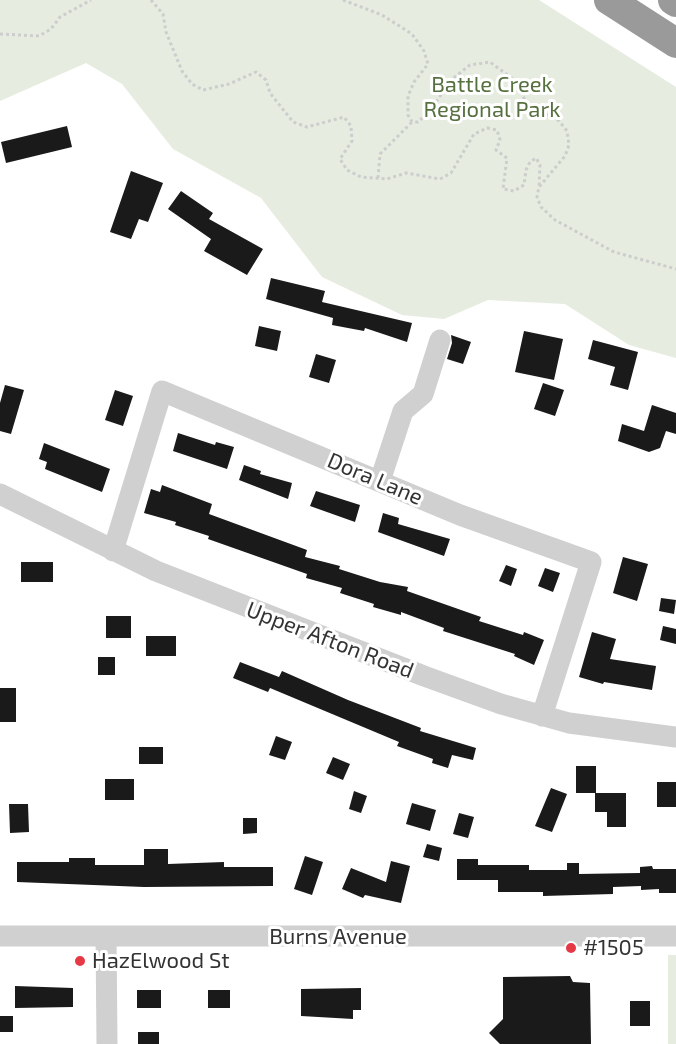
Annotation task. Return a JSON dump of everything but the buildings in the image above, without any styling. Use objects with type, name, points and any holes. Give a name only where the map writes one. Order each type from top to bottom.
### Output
[{"type":"highway","points":[[609,0],[676,43]]},
{"type":"street","points":[[380,481],[403,411],[423,394],[440,340]]},
{"type":"street","name":"Dora Lane","points":[[113,551],[162,391],[460,515],[591,562],[542,716]]},
{"type":"street","name":"Upper Afton Road","points":[[0,494],[113,551],[348,648],[542,716],[590,727],[676,737]]},
{"type":"street","name":"Burns Avenue","points":[[0,936],[676,936]]},
{"type":"street","points":[[106,936],[107,1044]]},
{"type":"path","points":[[0,34],[39,36],[51,29],[60,17],[91,0]]},
{"type":"path","points":[[151,0],[163,14],[166,32],[182,71],[192,84],[203,90],[229,84],[256,72],[266,80],[270,93],[293,122],[307,127],[344,117],[351,126],[352,141],[340,159],[347,170],[361,177],[387,180],[406,173],[440,179],[451,173],[474,134],[487,128],[497,130],[500,140],[496,150],[507,158],[503,189],[514,191],[524,185],[526,170],[530,162],[536,158],[540,165],[537,197],[541,207],[555,220],[614,252],[676,269]]},
{"type":"path","points":[[343,0],[382,15],[412,34],[424,51],[428,64],[414,82],[408,96],[408,115],[412,123]]},
{"type":"path","points":[[378,178],[380,154],[412,123],[418,123],[430,111],[451,80],[470,65],[490,62],[513,79],[528,105],[559,121],[567,131],[569,145],[565,156],[539,187]]},
{"type":"green space","name":"Battle Creek Regional Park","points":[[0,0],[539,0],[676,87],[676,358],[629,345],[565,304],[488,300],[444,319],[402,315],[322,277],[261,198],[173,149],[122,84],[86,63],[0,101]]},
{"type":"green space","points":[[668,955],[676,955],[676,1044],[668,1044]]},
{"type":"place","name":"#1505","points":[[571,948]]},
{"type":"place","name":"HazElwood St","points":[[80,961]]}]
